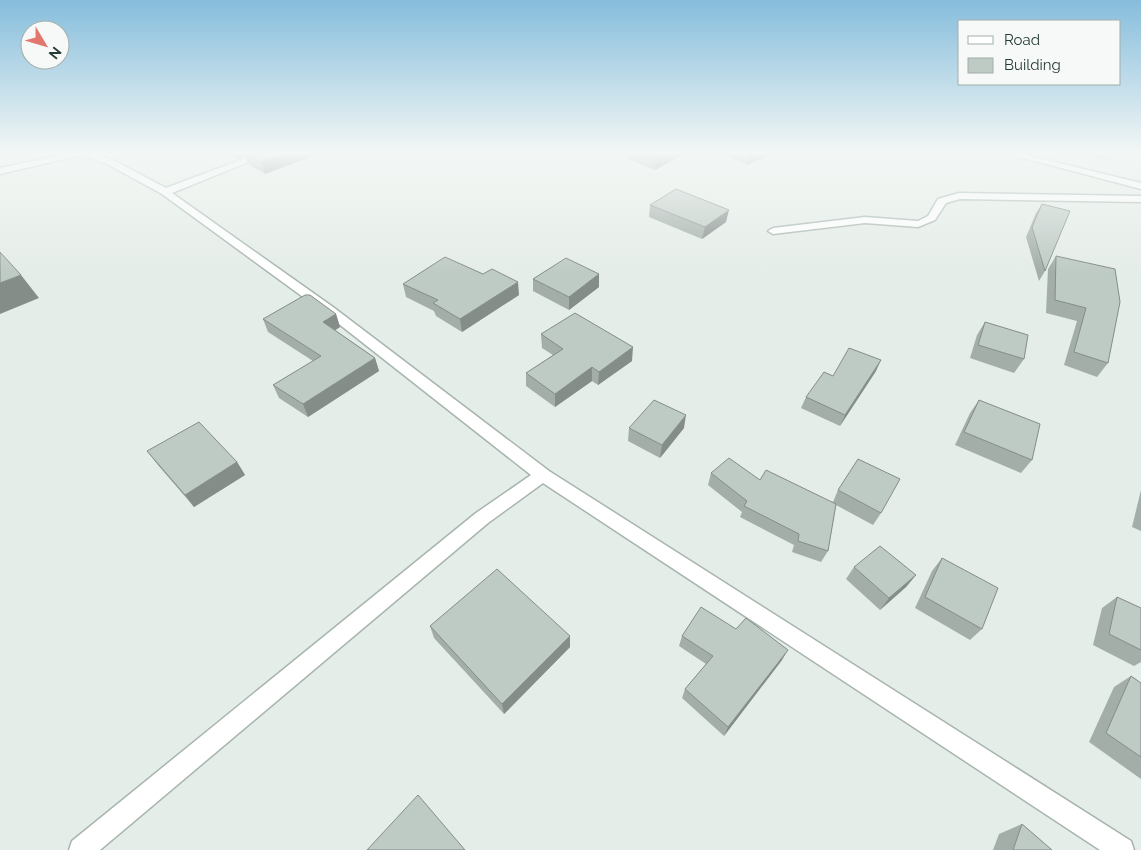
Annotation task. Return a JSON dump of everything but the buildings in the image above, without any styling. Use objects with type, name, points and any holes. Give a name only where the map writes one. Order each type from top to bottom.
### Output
[{"type":"street","points":[[167,194],[376,345],[543,475],[1122,850]]},
{"type":"street","points":[[773,231],[866,220],[912,224],[923,223],[930,220],[942,201],[959,196],[1141,199]]},
{"type":"street","points":[[81,850],[482,518],[543,475]]}]
